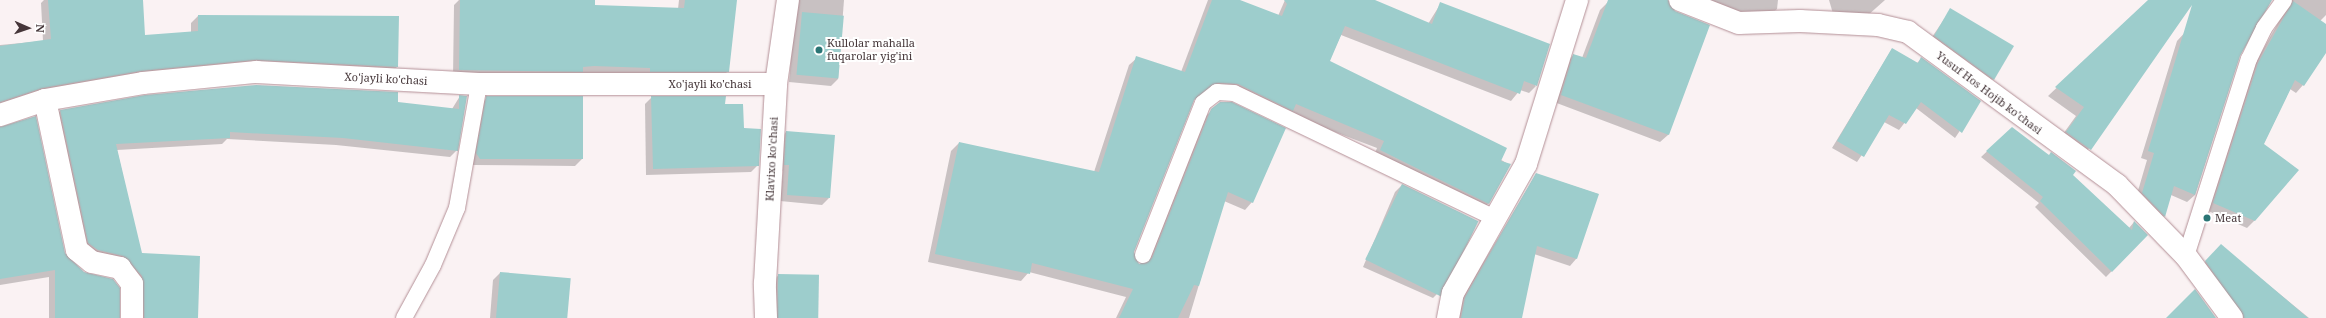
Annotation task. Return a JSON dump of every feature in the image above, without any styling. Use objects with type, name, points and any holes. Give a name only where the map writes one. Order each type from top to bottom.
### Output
[{"type":"street","name":"Klavixo ko'chasi","points":[[766,318],[765,282],[776,84],[788,0]]},
{"type":"street","points":[[1448,318],[1453,294],[1497,219],[1526,164],[1577,0]]},
{"type":"street","name":"Yusuf Hos Hojib ko'chasi","points":[[1680,0],[1739,23],[1800,21],[1878,25],[1908,32],[2117,185],[2186,256],[2232,318]]},
{"type":"street","name":"Xo'jayli ko'chasi","points":[[0,115],[46,100],[143,82],[256,72],[479,84],[776,84]]},
{"type":"street","points":[[46,100],[77,250],[92,262],[120,268],[132,284],[132,318]]},
{"type":"lane","points":[[2186,256],[2250,59],[2264,28],[2284,0]]},
{"type":"lane","points":[[404,318],[433,265],[457,208],[479,84]]},
{"type":"lane","points":[[1143,255],[1203,103],[1217,92],[1234,93],[1497,219]]},
{"type":"building","points":[[48,0],[143,0],[145,35],[198,31],[198,15],[399,16],[398,67],[255,60],[141,71],[43,88],[0,102],[0,46],[51,39]]},
{"type":"building","points":[[460,0],[595,0],[595,5],[684,8],[685,0],[737,0],[729,72],[650,72],[650,68],[594,66],[583,67],[583,72],[459,70]]},
{"type":"building","points":[[1212,0],[1240,0],[1282,16],[1287,4],[1284,0],[1375,0],[1432,24],[1440,2],[1550,44],[1537,86],[1524,81],[1520,94],[1345,26],[1330,61],[1507,148],[1501,161],[1511,164],[1489,204],[1380,150],[1384,141],[1296,104],[1293,111],[1238,84],[1218,83],[1194,100],[1134,252],[1139,264],[1152,258],[1211,109],[1220,102],[1232,102],[1286,128],[1253,203],[1228,192],[1199,286],[1194,285],[1178,318],[1119,318],[1133,289],[1032,263],[1030,274],[935,254],[959,142],[1099,172],[1136,56],[1185,72]]},
{"type":"building","points":[[1608,0],[1668,0],[1675,11],[1710,25],[1669,135],[1561,95],[1573,54],[1586,58]]},
{"type":"building","points":[[2148,0],[2272,0],[2240,56],[2195,195],[2174,186],[2165,217],[2142,193],[2154,153],[2148,151],[2192,5],[2091,150],[2066,132],[2084,107],[2055,87]]},
{"type":"building","points":[[2293,1],[2326,24],[2326,53],[2304,86],[2295,80],[2264,144],[2299,170],[2255,221],[2213,203],[2258,63]]},
{"type":"building","points":[[1950,8],[2014,46],[1994,80],[1934,36]]},
{"type":"building","points":[[802,12],[844,16],[838,78],[797,75]]},
{"type":"building","points":[[1892,48],[1918,63],[1921,57],[1981,101],[1962,133],[1921,102],[1906,124],[1889,115],[1864,157],[1837,141]]},
{"type":"building","points":[[256,85],[398,92],[398,102],[459,109],[459,95],[467,96],[458,151],[343,138],[230,132],[230,138],[116,144],[142,253],[200,256],[198,318],[144,318],[142,276],[123,256],[98,250],[88,243],[60,110],[145,95]]},
{"type":"building","points":[[486,96],[583,96],[583,159],[480,159],[476,153]]},
{"type":"building","points":[[651,96],[726,96],[725,104],[743,104],[744,128],[761,129],[759,166],[653,169]]},
{"type":"building","points":[[36,116],[65,253],[84,272],[113,279],[120,288],[120,318],[55,318],[55,270],[0,279],[0,127]]},
{"type":"building","points":[[2012,127],[2049,155],[2051,152],[2076,171],[2073,175],[2132,230],[2134,221],[2148,235],[2112,272],[2040,201],[2043,197],[1986,151]]},
{"type":"building","points":[[786,131],[835,135],[830,198],[787,195],[789,165],[784,165]]},
{"type":"building","points":[[1536,173],[1599,194],[1577,259],[1537,246],[1522,318],[1461,318],[1465,297]]},
{"type":"building","points":[[1402,184],[1478,221],[1442,297],[1365,259]]},
{"type":"building","points":[[2221,244],[2308,318],[2244,318],[2205,261]]},
{"type":"building","points":[[500,272],[571,278],[567,318],[496,318]]},
{"type":"building","points":[[778,274],[819,275],[818,318],[777,318]]},
{"type":"building","points":[[2195,289],[2216,318],[2166,318]]},
{"type":"place","name":"Kullolar mahalla fuqarolar yig'ini","points":[[819,50]]},
{"type":"place","name":"Meat","points":[[2207,218]]}]
